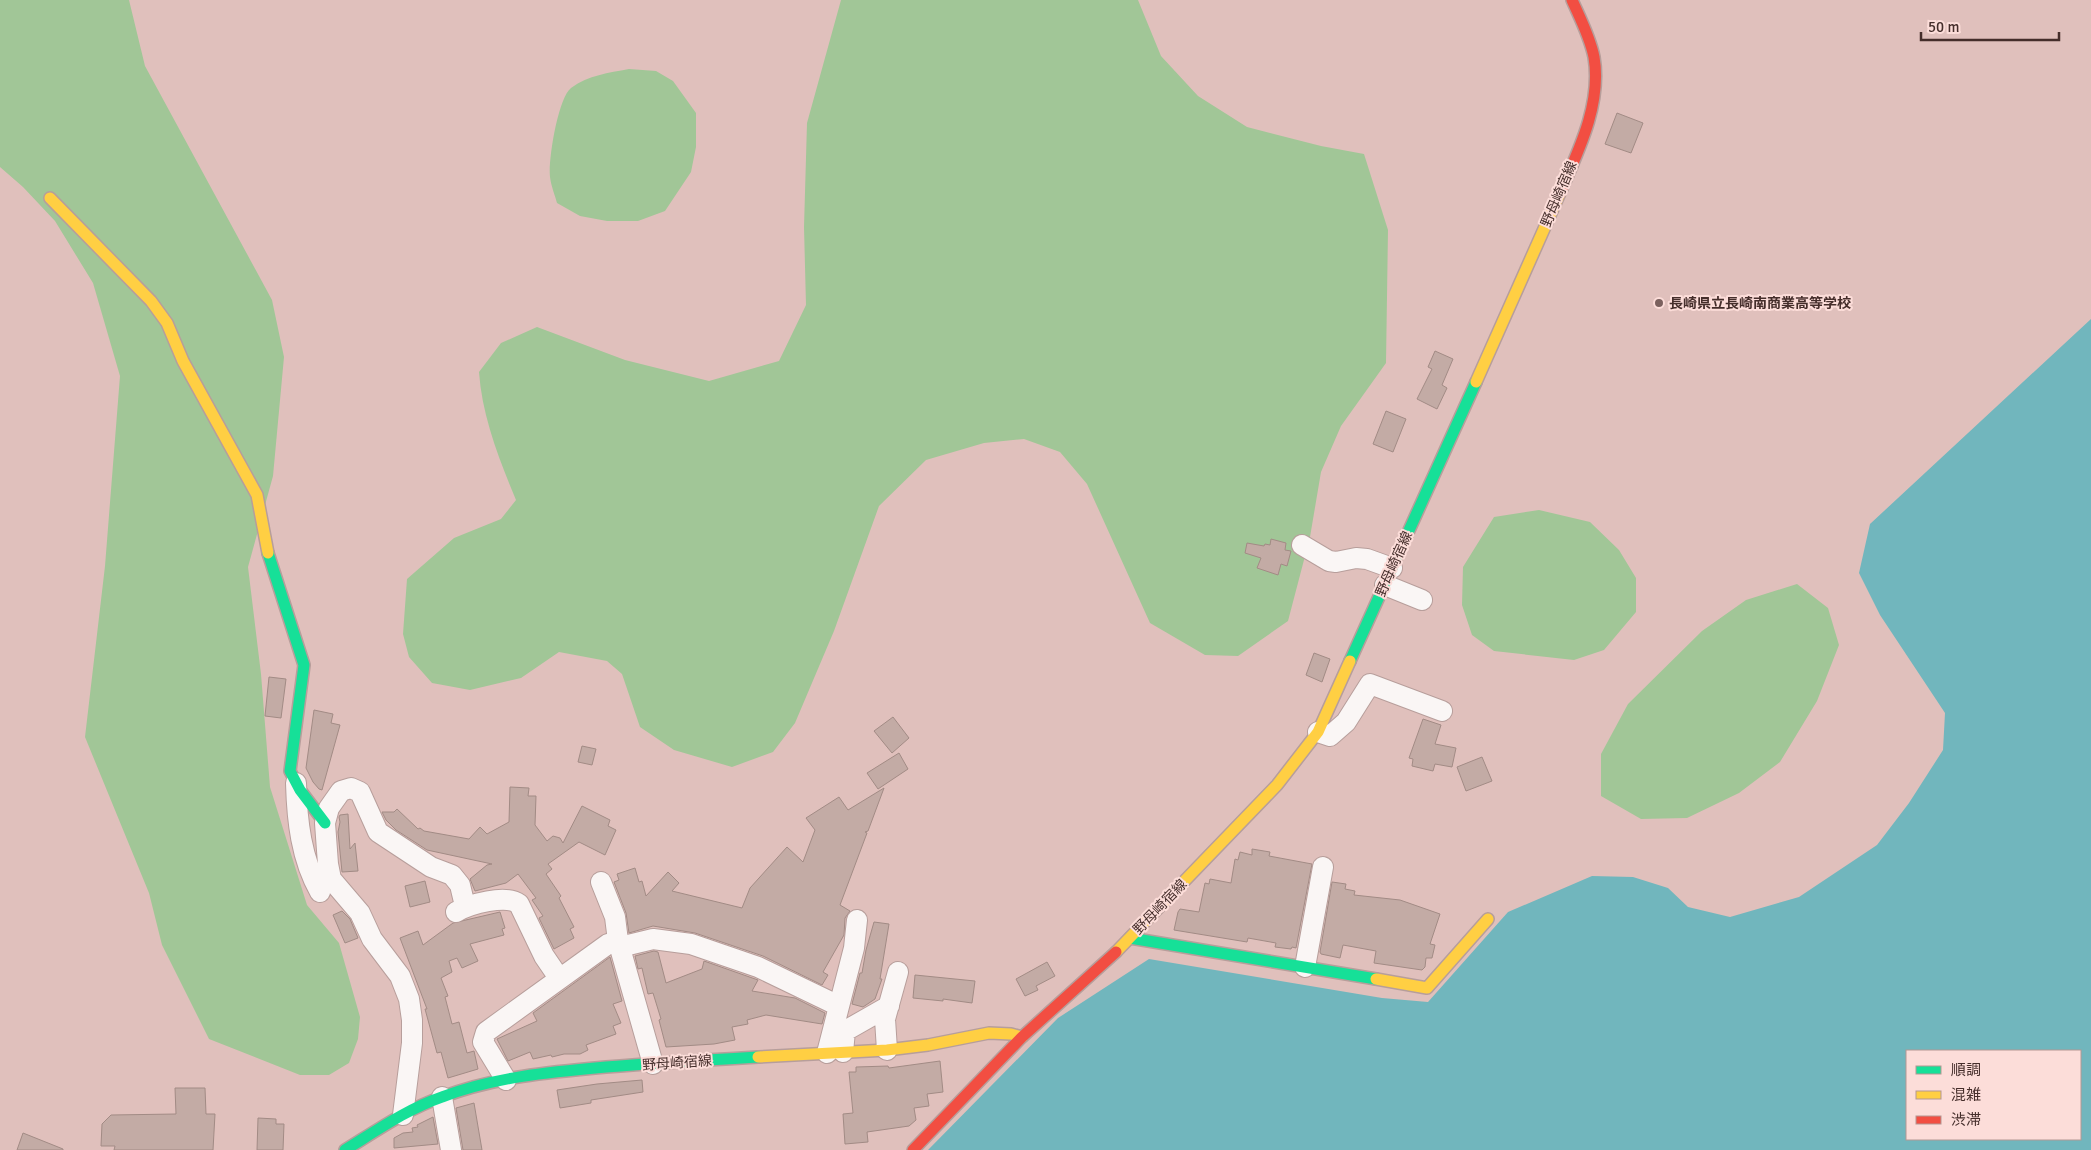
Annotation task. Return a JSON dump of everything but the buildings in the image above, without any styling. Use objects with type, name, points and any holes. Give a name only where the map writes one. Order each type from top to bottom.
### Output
[{"type":"main road","name":"野母崎宿線","points":[[913,1150],[1022,1037],[1130,938],[1277,784],[1318,732],[1580,146],[1593,103],[1596,64],[1588,37],[1572,0]]},
{"type":"main road","points":[[50,198],[152,301],[167,323],[182,361],[190,372],[257,495],[270,563],[304,665],[290,771],[296,783],[325,823]]},
{"type":"main road","points":[[1130,938],[1427,988],[1488,920]]},
{"type":"main road","name":"野母崎宿線","points":[[345,1150],[403,1115],[442,1097],[506,1080],[576,1070],[887,1050],[935,1044],[989,1031],[1011,1033],[1022,1037]]},
{"type":"street","points":[[1302,545],[1329,561],[1336,562],[1356,558],[1367,559],[1422,600]]},
{"type":"street","points":[[1318,732],[1330,736],[1346,722],[1370,684],[1442,711]]},
{"type":"street","points":[[296,783],[298,824],[311,876],[320,892]]},
{"type":"street","points":[[403,1115],[412,1043],[412,1020],[409,999],[400,976],[372,939],[360,913],[331,879],[325,823],[328,808],[341,790],[346,788],[356,789],[360,792],[378,832],[432,867],[452,875],[460,885],[460,909],[503,900],[514,900],[520,904],[544,956],[559,978]]},
{"type":"street","points":[[1305,968],[1323,867]]},
{"type":"street","points":[[600,882],[615,917],[619,944],[653,1064]]},
{"type":"street","points":[[835,1053],[839,1006],[854,948],[856,920]]},
{"type":"street","points":[[506,1080],[483,1042],[486,1032],[608,944],[653,938],[691,944],[758,966],[839,1006]]},
{"type":"street","points":[[887,1050],[885,1019],[898,972]]},
{"type":"street","points":[[835,1053],[845,1031],[889,1006]]},
{"type":"street","points":[[442,1097],[452,1150]]},
{"type":"green space","points":[[0,0],[129,0],[145,66],[272,300],[284,357],[273,476],[248,567],[261,674],[270,787],[307,905],[339,943],[360,1017],[358,1039],[349,1063],[329,1075],[300,1075],[209,1039],[162,945],[149,893],[85,737],[105,566],[120,376],[93,283],[55,221],[23,187],[0,167]]},
{"type":"green space","points":[[841,0],[1138,0],[1161,56],[1198,96],[1247,127],[1321,146],[1364,154],[1388,230],[1386,363],[1341,426],[1321,472],[1310,537],[1288,621],[1238,656],[1205,655],[1150,623],[1087,484],[1060,452],[1024,439],[984,443],[926,460],[879,506],[834,631],[795,723],[773,752],[732,767],[674,750],[640,727],[622,674],[607,661],[559,652],[521,678],[470,690],[432,683],[409,657],[403,634],[407,579],[454,538],[501,519],[516,500],[488,421],[479,372],[501,343],[537,327],[625,360],[709,381],[779,361],[806,305],[804,227],[807,123]]},
{"type":"green space","points":[[629,69],[656,71],[673,81],[696,113],[696,147],[691,172],[665,211],[638,221],[607,221],[580,216],[557,203],[551,180],[552,144],[562,104],[571,88],[585,80]]},
{"type":"green space","points":[[1539,510],[1590,522],[1619,550],[1636,578],[1636,612],[1604,650],[1574,660],[1494,651],[1472,635],[1462,605],[1463,567],[1494,517]]},
{"type":"green space","points":[[1797,584],[1828,608],[1839,645],[1817,701],[1780,762],[1739,793],[1687,818],[1641,819],[1601,796],[1601,754],[1628,704],[1702,631],[1746,600]]},
{"type":"water","points":[[2091,319],[2091,1150],[928,1150],[1058,1018],[1149,959],[1382,998],[1428,1002],[1508,912],[1592,876],[1633,877],[1668,888],[1688,907],[1730,917],[1799,897],[1877,845],[1909,803],[1943,750],[1945,713],[1880,615],[1859,573],[1870,524]]},
{"type":"traffic: fast","points":[[1350,661],[1476,382]]},
{"type":"traffic: fast","points":[[268,553],[304,665],[290,771],[300,790],[325,823]]},
{"type":"traffic: fast","points":[[1130,938],[1376,979]]},
{"type":"traffic: fast","points":[[345,1150],[392,1121],[429,1102],[462,1090],[502,1080],[606,1067],[758,1057]]},
{"type":"traffic: slow","points":[[1476,382],[1560,193]]},
{"type":"traffic: slow","points":[[50,198],[151,301],[167,323],[183,361],[257,495],[268,553]]},
{"type":"traffic: slow","points":[[1116,952],[1277,785],[1318,732],[1350,661]]},
{"type":"traffic: slow","points":[[1376,979],[1427,988],[1488,919]]},
{"type":"traffic: slow","points":[[758,1057],[887,1050],[928,1045],[989,1033],[1011,1034],[1022,1037]]},
{"type":"traffic: jam","points":[[1560,193],[1587,127],[1595,92],[1594,57],[1585,28],[1572,0]]},
{"type":"traffic: jam","points":[[913,1150],[1022,1037],[1116,952]]},
{"type":"place","name":"長崎県立長崎南商業高等学校","points":[[1659,303]]}]
